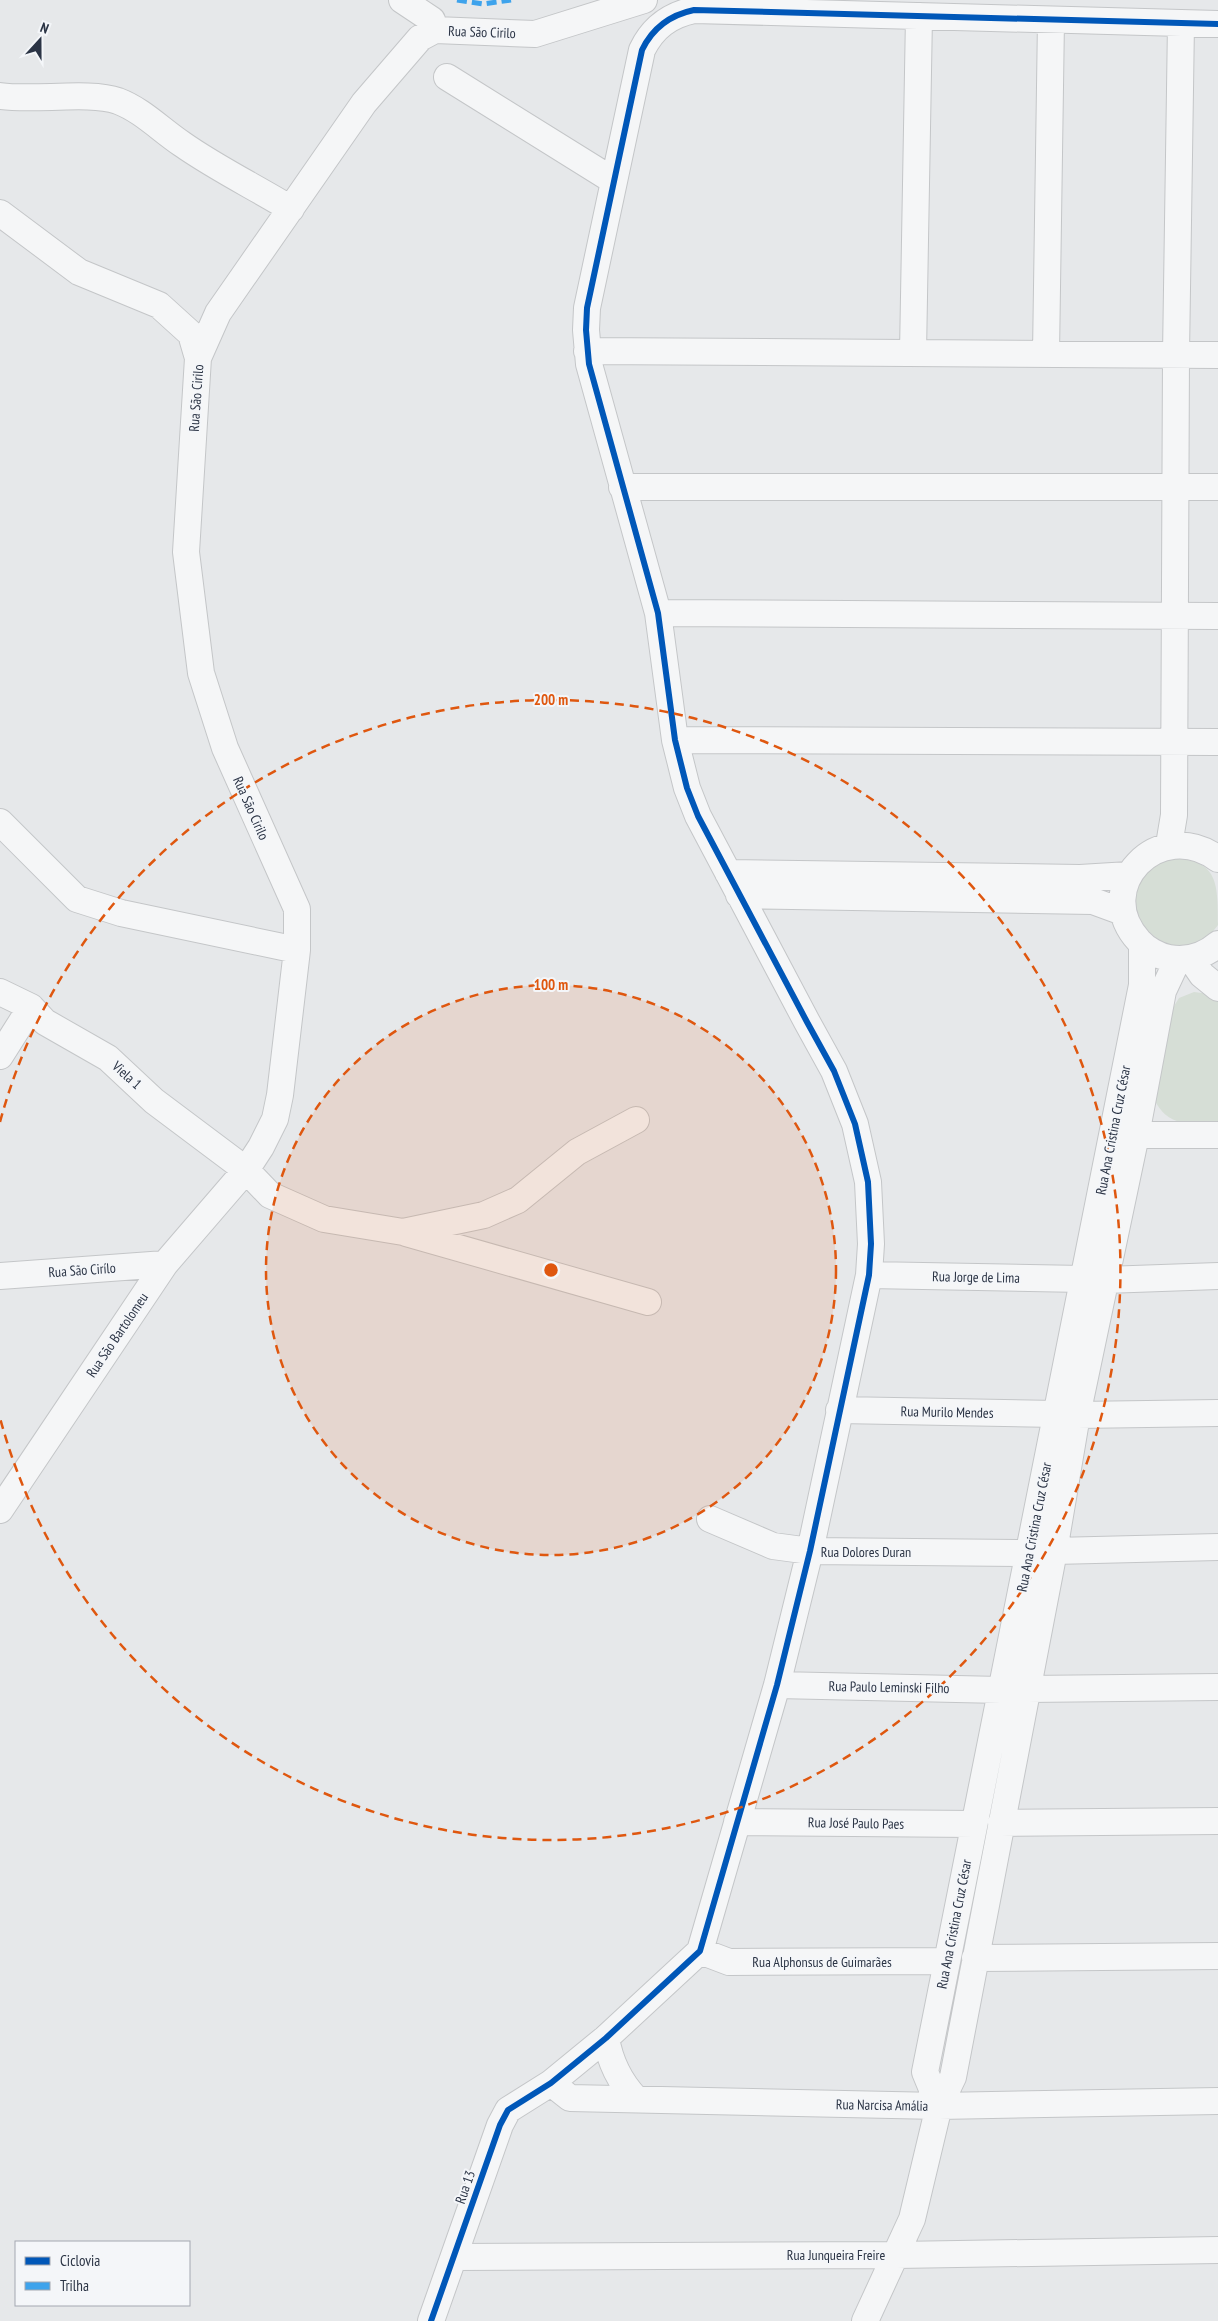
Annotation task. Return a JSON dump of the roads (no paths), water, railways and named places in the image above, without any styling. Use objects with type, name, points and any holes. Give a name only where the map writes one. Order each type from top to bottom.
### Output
[{"type":"street","points":[[402,0],[432,20],[435,30]]},
{"type":"street","name":"Rua São Cirilo","points":[[246,1170],[261,1147],[275,1119],[280,1095],[297,950],[297,909],[225,748],[201,673],[186,552],[198,358],[218,314],[290,209],[364,103],[420,38],[435,30],[535,34],[644,0]]},
{"type":"street","points":[[700,1951],[778,1685],[810,1551],[839,1410],[870,1275],[871,1213],[862,1151],[855,1124],[834,1071],[733,884],[698,816],[687,788],[675,740],[658,613],[591,377],[587,351],[587,308],[642,50],[655,29],[670,18],[694,10],[775,6],[918,16],[1218,24]]},
{"type":"street","points":[[913,353],[918,16]]},
{"type":"street","points":[[1046,354],[1051,20]]},
{"type":"street","points":[[1169,846],[1174,815],[1176,355],[1181,23]]},
{"type":"street","points":[[447,77],[614,181]]},
{"type":"street","points":[[0,96],[20,99],[94,98],[118,101],[141,114],[183,145],[290,209]]},
{"type":"street","points":[[0,213],[79,272],[159,305],[190,334],[198,358]]},
{"type":"street","points":[[587,351],[1218,356]]},
{"type":"street","points":[[622,487],[1218,486]]},
{"type":"street","points":[[658,613],[1218,616]]},
{"type":"street","points":[[675,740],[1218,742]]},
{"type":"street","points":[[0,822],[77,899],[121,913],[297,950]]},
{"type":"street","points":[[1218,859],[1194,847],[1169,846],[1146,856],[1129,875],[1124,887],[1123,912],[1130,930],[1142,945],[1165,957],[1184,959],[1218,944]]},
{"type":"street","points":[[733,884],[1080,878],[1129,875]]},
{"type":"street","points":[[733,884],[1093,901],[1123,912]]},
{"type":"street","name":"Rua Ana Cristina Cruz César","points":[[939,2106],[925,2072],[974,1824],[1014,1689],[1066,1414],[1094,1279],[1142,985],[1142,945]]},
{"type":"street","points":[[1184,959],[1218,988]]},
{"type":"street","name":"Rua Ana Cristina Cruz César","points":[[1094,1279],[1136,1135],[1163,991],[1184,959]]},
{"type":"street","name":"Viela 1","points":[[0,992],[31,1007],[45,1022],[108,1058],[154,1101],[246,1170],[270,1195],[324,1219],[403,1232]]},
{"type":"street","points":[[0,1056],[31,1007]]},
{"type":"street","points":[[403,1232],[484,1215],[518,1200],[577,1152],[636,1120]]},
{"type":"street","points":[[1136,1135],[1218,1135]]},
{"type":"street","name":"Rua São Bartolomeu","points":[[0,1510],[165,1264],[246,1170]]},
{"type":"street","points":[[403,1232],[648,1302]]},
{"type":"street","name":"Rua São Cirílo","points":[[0,1276],[165,1264]]},
{"type":"street","name":"Rua Jorge de Lima","points":[[870,1275],[1094,1279],[1218,1276]]},
{"type":"street","name":"Rua Murilo Mendes","points":[[839,1410],[1066,1414],[1218,1413]]},
{"type":"street","name":"Rua Dolores Duran","points":[[710,1519],[773,1546],[810,1551],[1041,1552],[1218,1547]]},
{"type":"street","name":"Rua Paulo Leminski Filho","points":[[778,1685],[1014,1689],[1218,1687]]},
{"type":"street","name":"Rua Ana Cristina Cruz César","points":[[865,2321],[912,2219],[939,2106],[953,2077],[1001,1823],[1014,1689]]},
{"type":"street","points":[[1001,1823],[1218,1821]]},
{"type":"street","name":"Rua José Paulo Paes","points":[[737,1822],[974,1824]]},
{"type":"street","name":"Rua Alphonsus de Guimarães","points":[[700,1951],[729,1962],[947,1961]]},
{"type":"street","name":"Rua 13","points":[[431,2321],[500,2125],[508,2110],[550,2083],[606,2038],[700,1951]]},
{"type":"street","points":[[975,1958],[1218,1956]]},
{"type":"street","points":[[606,2038],[620,2080],[636,2099]]},
{"type":"street","name":"Rua Narcisa Amália","points":[[550,2083],[570,2098],[939,2106],[1218,2101]]},
{"type":"street","name":"Rua Junqueira Freire","points":[[454,2257],[897,2255],[1218,2250]]}]
